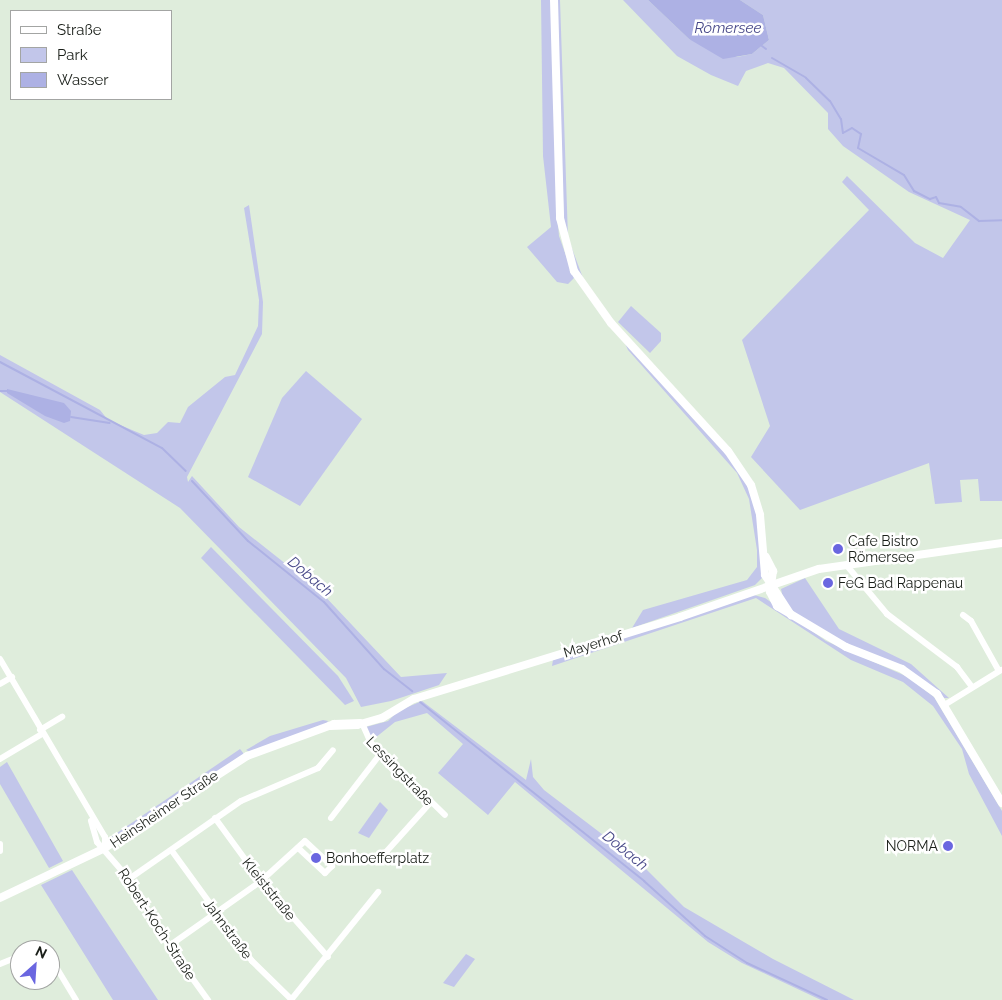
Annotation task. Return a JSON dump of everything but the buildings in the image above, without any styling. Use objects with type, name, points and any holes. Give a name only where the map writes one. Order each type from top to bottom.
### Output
[{"type":"street","points":[[554,0],[560,218],[574,271],[611,323],[728,450],[751,485],[763,547],[772,571],[772,598],[791,615],[846,647],[902,669],[946,704],[1002,803]]},
{"type":"street","name":"Mayerhof","points":[[414,699],[819,569],[848,567],[1002,543]]},
{"type":"street","points":[[848,567],[857,580],[903,629],[957,667],[972,687]]},
{"type":"street","points":[[946,704],[1000,670],[971,621],[963,615]]},
{"type":"street","name":"Robert-Koch-Straße","points":[[0,659],[12,677],[91,820],[97,842],[105,848],[129,879],[169,946],[208,1000]]},
{"type":"street","points":[[0,684],[12,677]]},
{"type":"street","name":"Heinsheimer Straße","points":[[0,898],[105,848],[228,766],[297,735],[348,720],[362,723],[382,718],[414,699]]},
{"type":"street","points":[[0,759],[62,717]]},
{"type":"street","name":"Lessingstraße","points":[[362,723],[364,733],[381,753],[430,803],[445,815]]},
{"type":"street","points":[[129,879],[172,851],[241,801],[318,768],[334,750]]},
{"type":"street","points":[[331,818],[381,753]]},
{"type":"street","points":[[386,852],[430,803]]},
{"type":"street","name":"Kleiststraße","points":[[215,818],[260,881],[328,957]]},
{"type":"street","points":[[169,946],[260,881],[304,841],[332,866],[325,873],[298,848]]},
{"type":"street","points":[[0,844],[0,851]]},
{"type":"street","name":"Jahnstraße","points":[[172,851],[252,961],[292,1000]]},
{"type":"street","points":[[292,1000],[378,892]]},
{"type":"street","points":[[60,974],[76,1000]]},
{"type":"green space","points":[[541,0],[551,0],[557,213],[559,236],[574,278],[568,284],[557,282],[527,247],[551,227],[543,156]]},
{"type":"green space","points":[[557,0],[560,0],[568,238],[583,278],[575,266],[564,231]]},
{"type":"green space","points":[[623,0],[648,0],[689,39],[737,57],[752,54],[769,40],[763,15],[740,0],[1002,0],[1002,501],[980,501],[978,479],[960,480],[962,502],[935,504],[929,463],[800,510],[751,457],[770,426],[742,340],[869,210],[842,182],[847,176],[915,243],[943,258],[970,220],[909,192],[843,146],[828,129],[828,113],[784,68],[768,63],[746,71],[738,86],[711,75],[677,56]]},
{"type":"green space","points":[[249,205],[263,302],[262,334],[187,477],[188,482],[192,476],[239,527],[320,591],[401,677],[447,673],[439,685],[391,701],[361,707],[346,678],[180,508],[0,392],[0,355],[100,410],[108,420],[144,435],[157,433],[168,422],[180,423],[188,407],[225,377],[235,375],[258,326],[259,300],[244,208]]},
{"type":"green space","points":[[631,306],[661,333],[661,341],[650,353],[618,322]]},
{"type":"green space","points":[[623,339],[732,459],[745,480],[756,506],[763,577],[755,585],[632,628],[643,610],[747,580],[757,567],[757,550],[749,499],[737,473],[628,350]]},
{"type":"green space","points":[[306,371],[362,419],[300,506],[248,477],[282,398]]},
{"type":"green space","points":[[211,547],[338,676],[354,701],[345,705],[201,558]]},
{"type":"green space","points":[[805,578],[839,629],[911,664],[949,698],[944,698],[905,668],[852,647],[794,613],[784,603],[781,589]]},
{"type":"green space","points":[[754,595],[765,598],[826,641],[908,677],[934,697],[1002,811],[1002,836],[969,774],[962,749],[933,706],[903,682],[851,660],[756,598],[552,666],[553,660]]},
{"type":"green space","points":[[422,701],[526,780],[531,759],[533,777],[544,790],[640,863],[684,907],[773,959],[854,1000],[821,1000],[742,963],[708,942],[515,782],[488,815],[438,773],[463,744],[427,713],[395,722],[375,738],[369,738],[366,727],[388,721],[398,711]]},
{"type":"green space","points":[[323,720],[328,721],[326,724],[250,752],[246,750],[270,736]]},
{"type":"green space","points":[[240,749],[244,754],[117,837],[111,837]]},
{"type":"green space","points":[[7,762],[63,861],[49,868],[0,784],[0,767]]},
{"type":"green space","points":[[380,802],[388,810],[369,838],[358,833]]},
{"type":"green space","points":[[72,870],[158,1000],[113,1000],[41,885]]},
{"type":"green space","points":[[466,954],[475,959],[454,987],[443,983]]},
{"type":"water","name":"Römersee","points":[[648,0],[740,0],[763,15],[769,40],[752,54],[723,59],[689,39]]},
{"type":"water","points":[[7,389],[64,403],[71,411],[70,421],[64,423],[45,416],[7,393]]},
{"type":"waterway","points":[[762,46],[766,49]]},
{"type":"waterway","points":[[772,58],[806,78],[830,101],[841,119],[843,133],[852,128],[861,134],[858,148],[904,175],[914,191],[930,199],[936,197],[939,203],[961,207],[979,221],[1002,220]]},
{"type":"waterway","name":"Dobach","points":[[0,362],[162,448],[186,471]]},
{"type":"waterway","points":[[0,391],[7,391]]},
{"type":"waterway","points":[[71,417],[110,423]]},
{"type":"waterway","name":"Dobach","points":[[192,481],[248,541],[324,602],[384,669],[412,691]]},
{"type":"waterway","name":"Dobach","points":[[420,702],[644,881],[705,936],[747,963],[827,1000]]},
{"type":"place","name":"Cafe Bistro Römersee","points":[[838,549]]},
{"type":"place","name":"FeG Bad Rappenau","points":[[828,583]]},
{"type":"place","name":"NORMA","points":[[948,846]]},
{"type":"place","name":"Bonhoefferplatz","points":[[316,858]]}]
